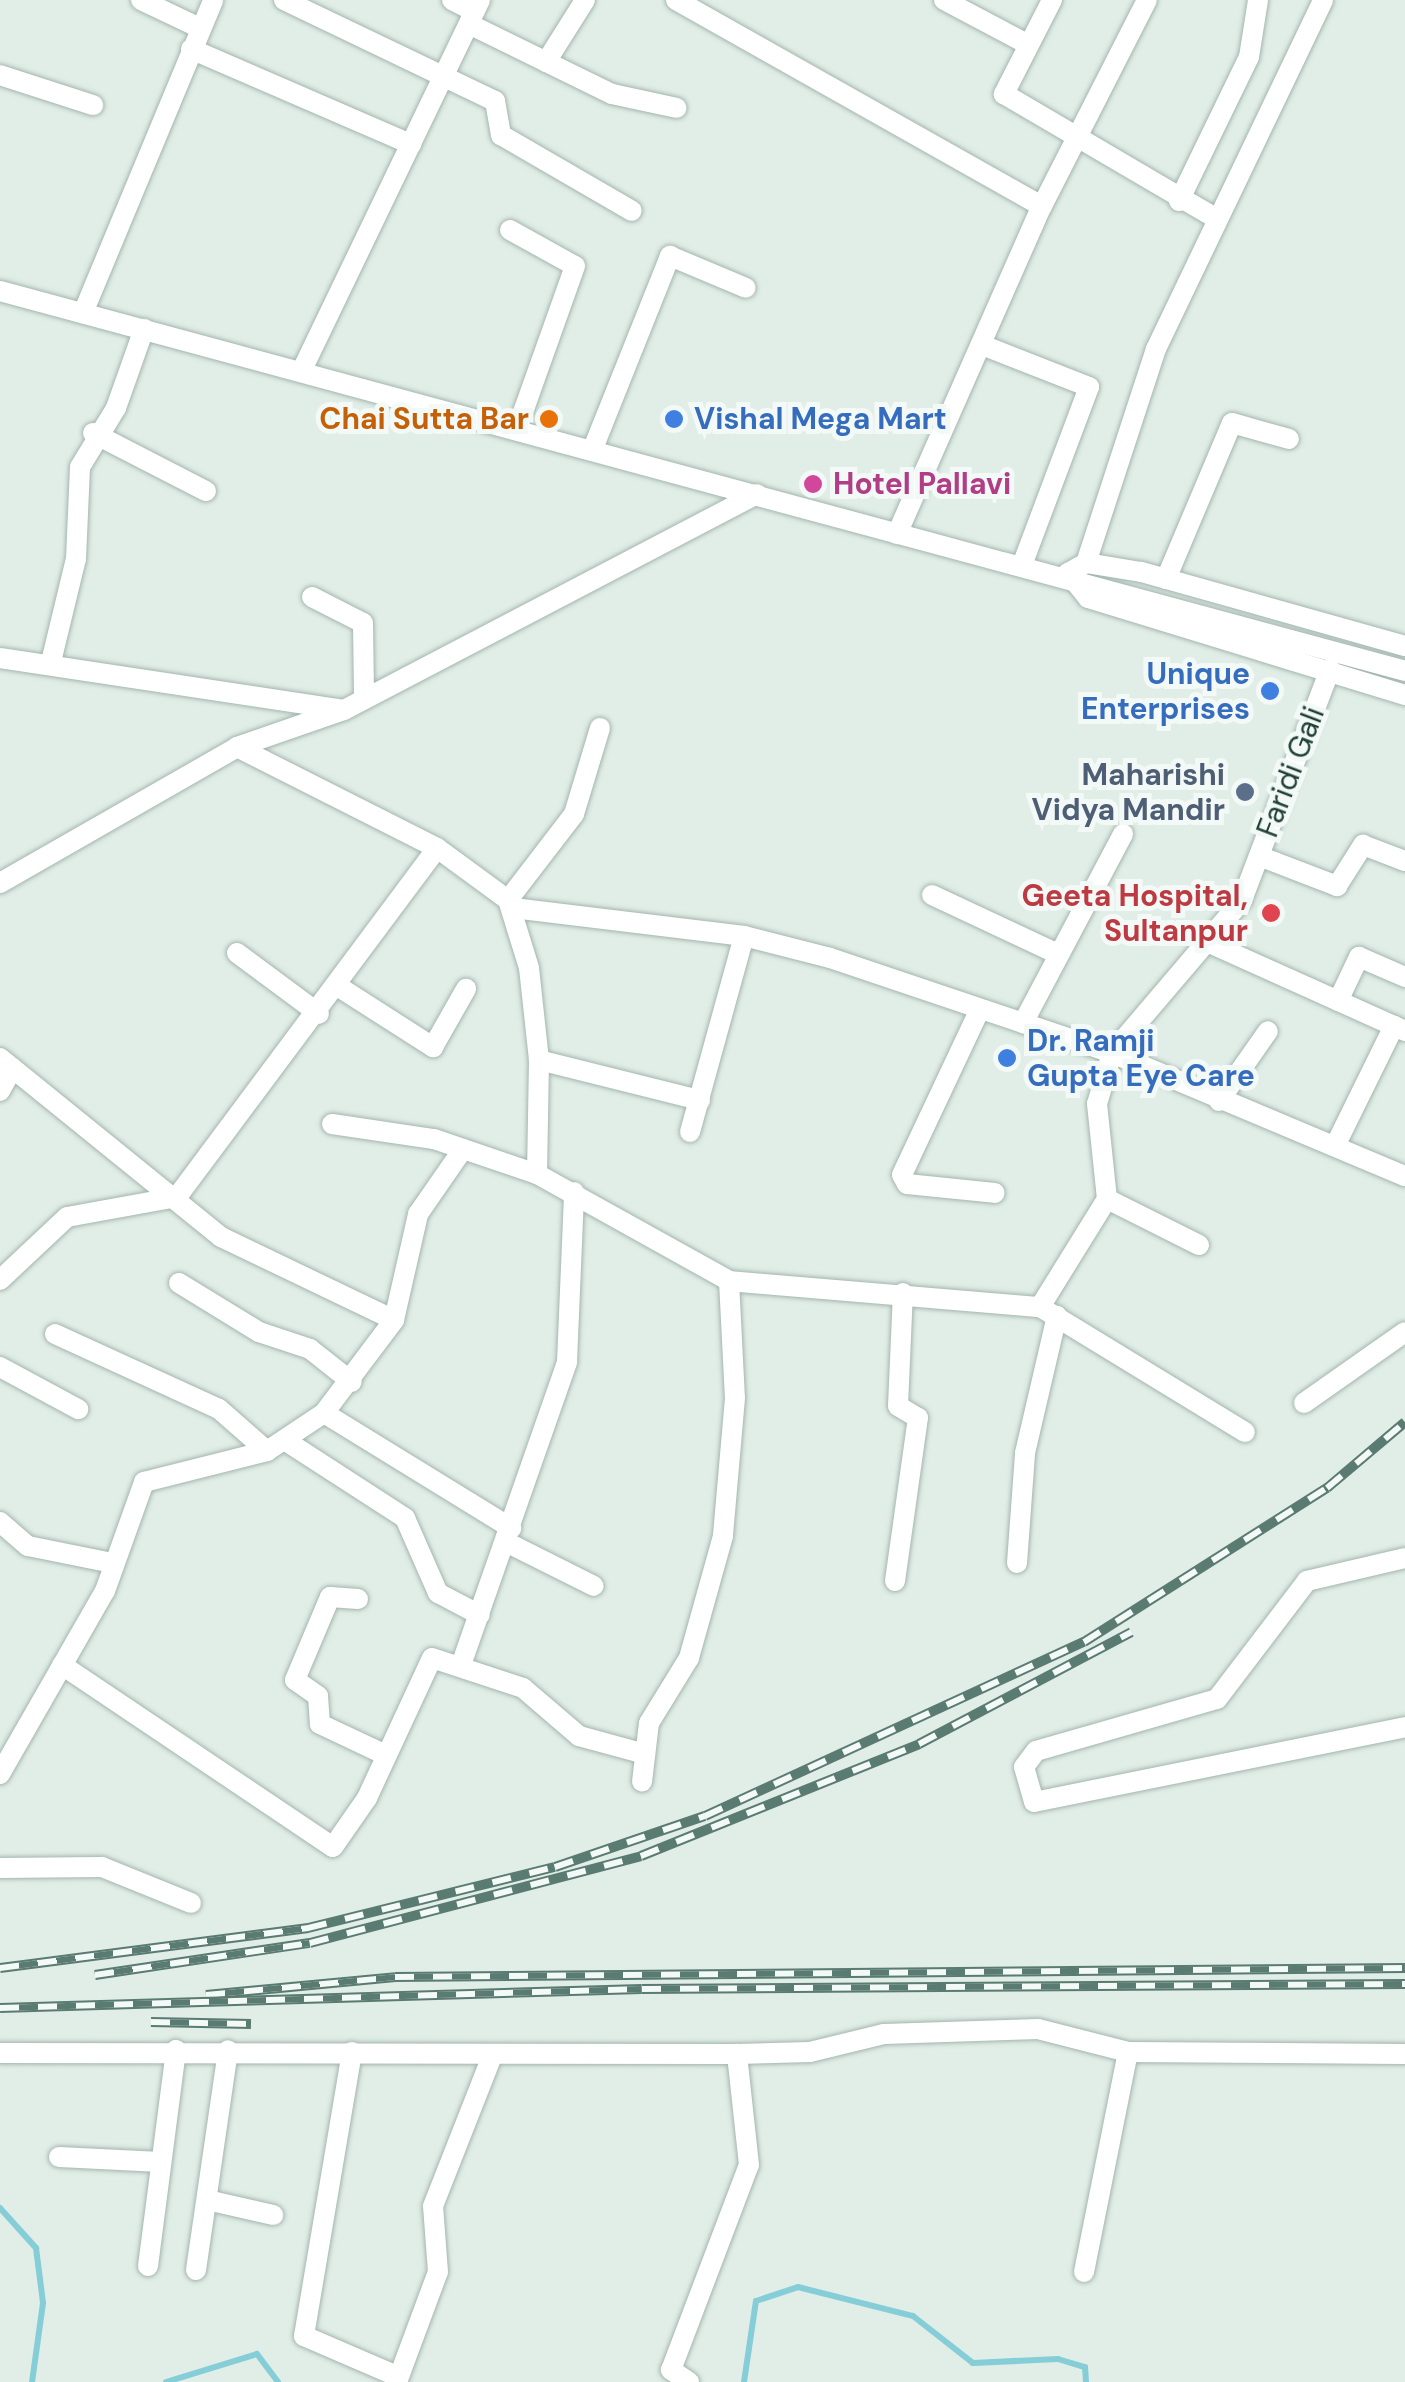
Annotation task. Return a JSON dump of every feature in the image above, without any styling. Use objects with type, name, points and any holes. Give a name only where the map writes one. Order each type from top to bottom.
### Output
[{"type":"street","points":[[141,0],[200,28]]},
{"type":"street","points":[[83,312],[212,0]]},
{"type":"street","points":[[284,0],[498,104],[500,135],[632,211]]},
{"type":"street","points":[[452,0],[546,62],[612,94],[677,108]]},
{"type":"street","points":[[546,62],[586,0]]},
{"type":"street","points":[[676,0],[1042,206]]},
{"type":"street","points":[[944,0],[1026,44]]},
{"type":"street","points":[[1052,0],[1002,91],[1083,136],[1179,201],[1215,218]]},
{"type":"street","points":[[896,534],[1042,206],[1083,136],[1147,0]]},
{"type":"street","points":[[1179,201],[1249,58],[1258,0]]},
{"type":"street","points":[[1323,0],[1215,218],[1156,349],[1083,573],[1088,598],[1405,694]]},
{"type":"street","points":[[302,370],[474,12]]},
{"type":"street","points":[[191,50],[411,144]]},
{"type":"street","points":[[0,75],[93,105]]},
{"type":"street","points":[[510,230],[575,266],[518,426]]},
{"type":"street","points":[[594,446],[670,256],[746,288]]},
{"type":"street","points":[[0,291],[594,446],[896,534],[1023,563],[1083,573],[1166,579],[1405,646]]},
{"type":"street","points":[[52,662],[93,432],[116,408],[144,328]]},
{"type":"street","points":[[982,346],[1089,387],[1023,563]]},
{"type":"street","points":[[1166,579],[1232,423],[1290,439]]},
{"type":"street","points":[[93,432],[206,491]]},
{"type":"street","points":[[0,883],[237,747],[344,710],[757,494]]},
{"type":"street","points":[[1083,573],[1405,670]]},
{"type":"street","points":[[312,597],[363,624],[364,699]]},
{"type":"street","points":[[0,658],[52,662],[344,710]]},
{"type":"street","name":"Faridi Gali","points":[[1107,1199],[1097,1104],[1112,1053],[1242,900],[1330,669]]},
{"type":"street","points":[[537,1174],[539,1060],[511,904],[574,814],[600,728]]},
{"type":"street","points":[[237,747],[436,848],[511,904],[744,936],[1112,1053],[1405,1176]]},
{"type":"street","points":[[1023,1023],[1056,953],[1123,834]]},
{"type":"street","points":[[1259,856],[1337,886],[1363,845],[1405,861]]},
{"type":"street","points":[[0,1280],[67,1218],[176,1197],[319,1014],[436,848]]},
{"type":"street","points":[[932,895],[1056,953]]},
{"type":"street","points":[[690,1132],[744,936]]},
{"type":"street","points":[[1207,942],[1400,1028],[1335,1146]]},
{"type":"street","points":[[237,953],[319,1014]]},
{"type":"street","points":[[1338,1000],[1359,957],[1405,976]]},
{"type":"street","points":[[339,987],[433,1048],[466,989]]},
{"type":"street","points":[[980,1009],[902,1175],[907,1184],[995,1193]]},
{"type":"street","points":[[1219,1101],[1268,1031]]},
{"type":"street","points":[[539,1060],[700,1100]]},
{"type":"street","points":[[0,1091],[6,1063],[221,1237],[394,1320]]},
{"type":"street","points":[[332,1124],[464,1149],[537,1174],[729,1281],[903,1293],[1049,1312],[1245,1432]]},
{"type":"street","points":[[0,1774],[62,1665],[112,1563],[144,1482],[277,1446],[324,1413],[352,1382],[394,1320],[418,1214],[464,1149]]},
{"type":"street","points":[[461,1664],[567,1362],[574,1192]]},
{"type":"street","points":[[1016,1563],[1024,1452],[1049,1312],[1107,1199],[1199,1246]]},
{"type":"street","points":[[642,1782],[648,1723],[690,1658],[723,1536],[734,1398],[729,1281]]},
{"type":"street","points":[[179,1282],[259,1332],[310,1349],[352,1382]]},
{"type":"street","points":[[895,1581],[918,1418],[898,1406],[903,1293]]},
{"type":"street","points":[[1304,1403],[1405,1332]]},
{"type":"street","points":[[54,1334],[219,1409],[405,1518],[438,1593],[480,1616]]},
{"type":"street","points":[[0,1367],[78,1409]]},
{"type":"street","points":[[324,1413],[594,1586]]},
{"type":"street","points":[[0,1522],[28,1546],[112,1563]]},
{"type":"street","points":[[1405,1558],[1307,1582],[1217,1699],[1036,1751],[1024,1767],[1034,1802],[1176,1780],[1405,1727]]},
{"type":"street","points":[[358,1599],[330,1596],[295,1680],[318,1696],[320,1724],[386,1755]]},
{"type":"street","points":[[62,1665],[333,1847],[386,1755],[428,1661],[461,1664],[523,1688],[579,1736],[645,1754]]},
{"type":"street","points":[[0,1868],[102,1867],[191,1902]]},
{"type":"street","points":[[0,2053],[448,2050],[491,2059],[737,2054],[810,2052],[884,2034],[1038,2029],[1128,2052],[1405,2054]]},
{"type":"street","points":[[148,2266],[176,2050]]},
{"type":"street","points":[[196,2270],[228,2050]]},
{"type":"street","points":[[352,2052],[304,2336],[398,2380],[438,2272],[433,2206],[491,2059]]},
{"type":"street","points":[[1084,2272],[1128,2052]]},
{"type":"street","points":[[689,2382],[671,2370],[750,2165],[737,2054]]},
{"type":"street","points":[[59,2157],[161,2162]]},
{"type":"street","points":[[207,2200],[273,2216]]},
{"type":"waterway","points":[[0,2208],[36,2248],[43,2303],[32,2382]]},
{"type":"waterway","points":[[744,2382],[756,2301],[798,2287],[913,2316],[973,2363],[1058,2359],[1085,2367],[1086,2382]]},
{"type":"waterway","points":[[166,2382],[257,2354],[278,2382]]},
{"type":"railway","points":[[0,1968],[308,1928],[555,1867],[705,1816],[1084,1642],[1327,1488],[1405,1422]]},
{"type":"railway","points":[[95,1975],[310,1943],[641,1856],[919,1744],[1131,1632]]},
{"type":"railway","points":[[206,1995],[395,1977],[1405,1968]]},
{"type":"railway","points":[[0,2008],[642,1989],[1405,1984]]},
{"type":"railway","points":[[151,2022],[251,2024]]},
{"type":"place","name":"Chai Sutta Bar","points":[[549,419]]},
{"type":"place","name":"Vishal Mega Mart","points":[[674,419]]},
{"type":"place","name":"Hotel Pallavi","points":[[813,484]]},
{"type":"place","name":"Unique Enterprises","points":[[1270,691]]},
{"type":"place","name":"Maharishi Vidya Mandir","points":[[1245,792]]},
{"type":"place","name":"Geeta Hospital, Sultanpur","points":[[1271,913]]},
{"type":"place","name":"Dr. Ramji Gupta Eye Care","points":[[1007,1058]]}]
